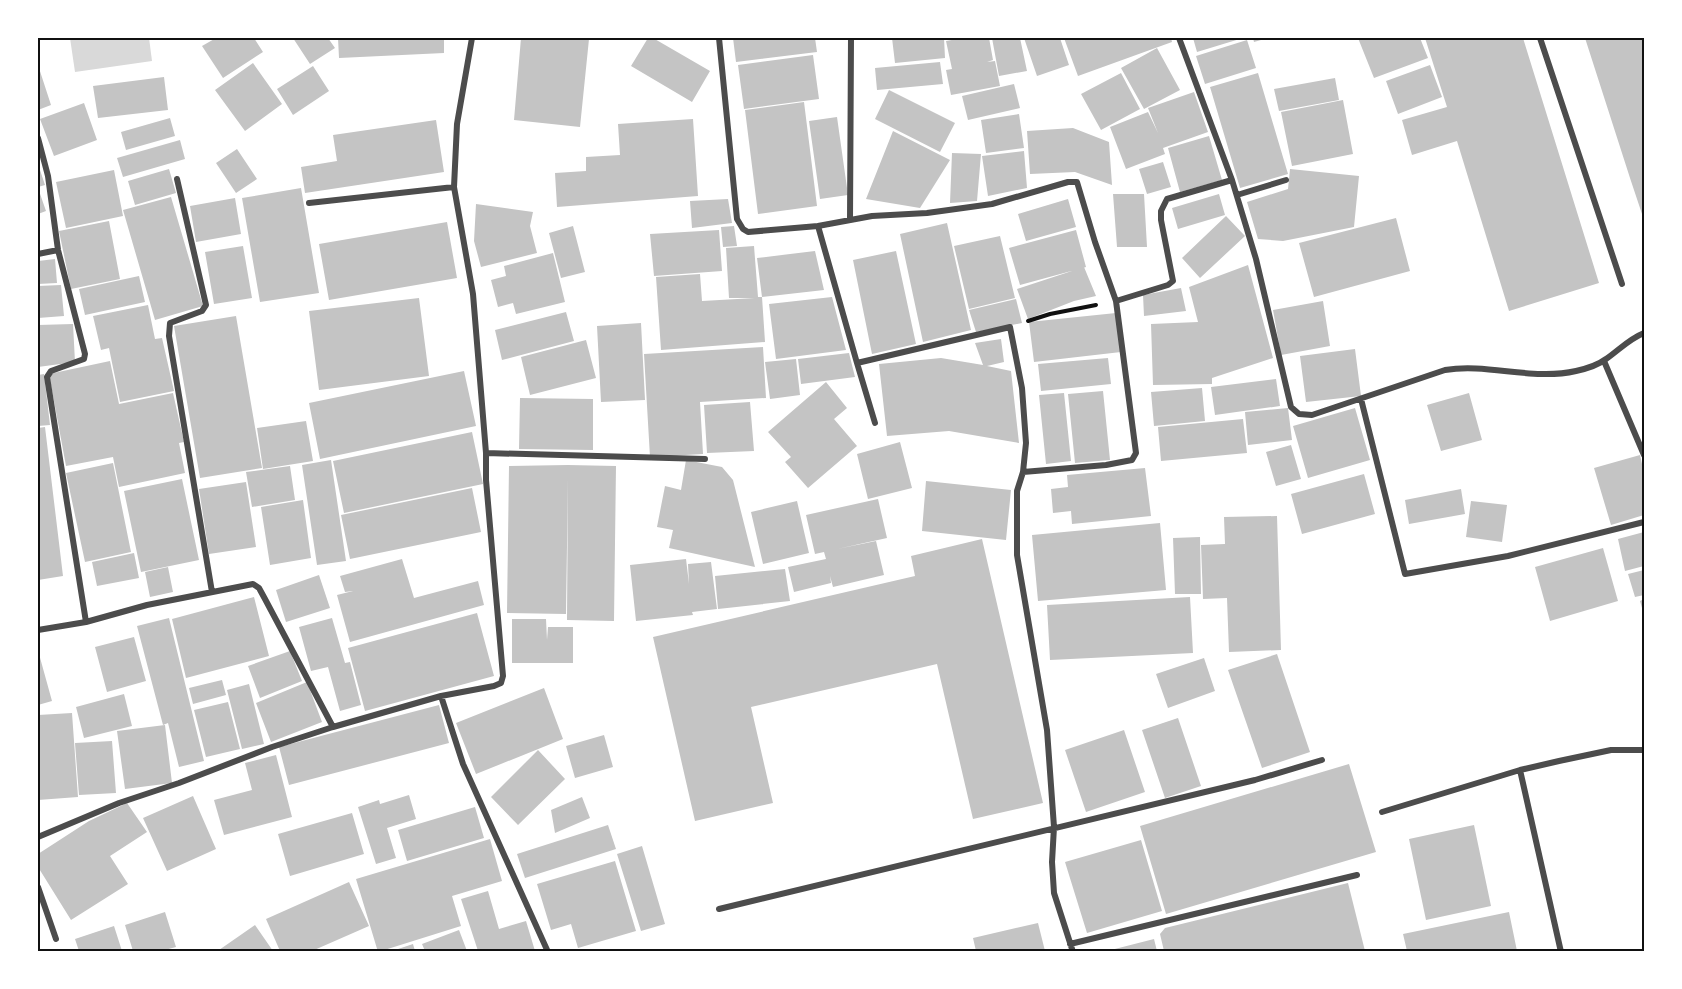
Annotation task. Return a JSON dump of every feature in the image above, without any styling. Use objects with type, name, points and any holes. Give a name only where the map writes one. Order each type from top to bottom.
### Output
[{"type":"street","points":[[38,837],[119,803],[179,783],[272,747],[441,696],[501,683],[503,676],[473,294],[454,187],[457,124],[472,38]]},
{"type":"street","points":[[719,38],[737,219],[743,229],[748,232],[818,226],[873,216],[927,213],[992,204],[1073,181],[1080,186],[1095,242],[1116,301],[1136,453],[1132,460],[1106,465],[1023,472]]},
{"type":"street","points":[[850,220],[851,38]]},
{"type":"street","points":[[1179,38],[1237,195],[1256,259],[1291,407],[1299,414],[1312,415],[1445,370],[1463,367],[1538,375],[1578,370],[1604,361],[1635,337],[1644,333]]},
{"type":"street","points":[[1540,38],[1623,284]]},
{"type":"street","points":[[38,138],[48,176],[58,250],[85,356],[51,370],[47,377],[86,622]]},
{"type":"street","points":[[177,179],[206,305],[202,311],[170,323],[169,336],[212,592]]},
{"type":"street","points":[[1116,301],[1168,285],[1173,281],[1161,220],[1161,211],[1167,199],[1232,180]]},
{"type":"street","points":[[1237,195],[1286,180]]},
{"type":"street","points":[[309,203],[454,187]]},
{"type":"street","points":[[818,226],[875,423]]},
{"type":"street","points":[[38,254],[58,250]]},
{"type":"street","points":[[857,363],[1010,327],[1022,388],[1026,443],[1023,472],[1017,491],[1017,555],[1042,698],[1054,827],[1052,862],[1054,893],[1073,951]]},
{"type":"street","points":[[1604,361],[1644,455]]},
{"type":"street","points":[[1360,399],[1405,574],[1508,556],[1644,522]]},
{"type":"street","points":[[486,453],[705,459]]},
{"type":"street","points":[[38,630],[86,622],[147,605],[247,584],[256,585],[333,727]]},
{"type":"street","points":[[441,696],[463,764],[548,951]]},
{"type":"street","points":[[1382,812],[1520,770],[1611,750],[1644,750]]},
{"type":"street","points":[[719,909],[1256,780],[1322,760]]},
{"type":"street","points":[[1520,770],[1561,951]]},
{"type":"street","points":[[1070,944],[1357,875]]},
{"type":"street","points":[[38,887],[56,939]]},
{"type":"path","points":[[1010,327],[1050,314],[1116,301]]},
{"type":"shaded area","points":[[70,38],[149,38],[152,61],[75,72]]},
{"type":"building","points":[[216,38],[254,38],[263,52],[223,78],[202,46]]},
{"type":"building","points":[[293,38],[328,38],[335,48],[310,64]]},
{"type":"building","points":[[338,38],[444,38],[444,53],[339,58]]},
{"type":"building","points":[[521,38],[589,39],[580,127],[514,120]]},
{"type":"building","points":[[648,38],[653,38],[710,71],[692,102],[631,66]]},
{"type":"building","points":[[733,38],[815,38],[817,52],[736,62]]},
{"type":"building","points":[[892,38],[944,38],[945,58],[895,63]]},
{"type":"building","points":[[963,38],[989,38],[993,60],[987,62],[995,61],[1000,86],[951,95],[946,70],[952,69],[946,41]]},
{"type":"building","points":[[992,38],[1020,38],[1027,71],[999,76]]},
{"type":"building","points":[[1024,38],[1060,38],[1069,65],[1037,76]]},
{"type":"building","points":[[1064,38],[1171,38],[1172,42],[1078,76]]},
{"type":"building","points":[[1193,38],[1243,38],[1197,52]]},
{"type":"building","points":[[1253,38],[1268,38],[1254,42]]},
{"type":"building","points":[[1358,38],[1420,38],[1428,58],[1374,78]]},
{"type":"building","points":[[1425,38],[1523,38],[1599,283],[1509,311],[1457,141],[1412,155],[1402,120],[1447,107]]},
{"type":"building","points":[[1585,38],[1644,38],[1644,220],[1630,178]]},
{"type":"building","points":[[1247,40],[1256,68],[1205,84],[1196,56]]},
{"type":"building","points":[[1157,48],[1180,90],[1144,109],[1121,68]]},
{"type":"building","points":[[813,55],[819,99],[744,109],[738,65]]},
{"type":"building","points":[[940,62],[943,84],[877,90],[875,68]]},
{"type":"building","points":[[253,63],[282,104],[245,131],[215,90]]},
{"type":"building","points":[[38,65],[51,105],[38,110]]},
{"type":"building","points":[[1430,65],[1442,97],[1398,114],[1386,81]]},
{"type":"building","points":[[313,66],[329,91],[293,115],[277,89]]},
{"type":"building","points":[[1121,73],[1140,109],[1101,130],[1081,94]]},
{"type":"building","points":[[1258,73],[1288,174],[1240,188],[1210,87]]},
{"type":"building","points":[[164,77],[168,110],[98,118],[93,86]]},
{"type":"building","points":[[1335,78],[1339,100],[1279,111],[1274,89]]},
{"type":"building","points":[[1014,84],[1020,108],[968,120],[962,96]]},
{"type":"building","points":[[889,90],[955,123],[940,152],[875,119]]},
{"type":"building","points":[[1194,92],[1208,132],[1163,148],[1165,154],[1126,169],[1110,127],[1148,112],[1158,133],[1148,108]]},
{"type":"building","points":[[1343,100],[1353,154],[1292,166],[1281,112]]},
{"type":"building","points":[[804,102],[817,206],[758,214],[745,110]]},
{"type":"building","points":[[84,103],[97,140],[54,156],[40,119]]},
{"type":"building","points":[[1019,114],[1024,148],[986,153],[981,120]]},
{"type":"building","points":[[837,117],[848,195],[820,199],[809,121]]},
{"type":"building","points":[[170,118],[175,136],[126,150],[121,132]]},
{"type":"building","points":[[693,119],[698,196],[557,207],[555,173],[586,171],[586,157],[620,155],[618,124]]},
{"type":"building","points":[[436,120],[444,172],[305,193],[301,167],[337,161],[333,135]]},
{"type":"building","points":[[1073,128],[1109,142],[1112,185],[1075,172],[1030,174],[1027,131]]},
{"type":"building","points":[[893,131],[950,160],[920,208],[866,199]]},
{"type":"building","points":[[1209,136],[1222,180],[1180,192],[1168,148]]},
{"type":"building","points":[[180,140],[185,159],[123,177],[117,158]]},
{"type":"building","points":[[237,149],[257,179],[236,193],[216,163]]},
{"type":"building","points":[[1024,151],[1027,188],[988,196],[982,156]]},
{"type":"building","points":[[952,153],[981,154],[977,201],[950,203]]},
{"type":"building","points":[[1163,162],[1171,187],[1147,194],[1139,169]]},
{"type":"building","points":[[38,164],[45,185],[38,187]]},
{"type":"building","points":[[169,169],[176,193],[135,205],[128,181]]},
{"type":"building","points":[[1290,169],[1359,176],[1354,227],[1283,241],[1258,239],[1247,202],[1288,189]]},
{"type":"building","points":[[114,170],[123,216],[66,228],[56,182]]},
{"type":"building","points":[[38,188],[46,211],[38,214]]},
{"type":"building","points":[[301,188],[319,293],[260,302],[242,198]]},
{"type":"building","points":[[1113,194],[1144,194],[1147,247],[1117,247]]},
{"type":"building","points":[[1219,194],[1225,215],[1178,229],[1172,208]]},
{"type":"building","points":[[171,197],[203,306],[155,320],[123,210]]},
{"type":"building","points":[[235,198],[241,234],[196,242],[190,206]]},
{"type":"building","points":[[728,199],[732,223],[692,228],[690,201]]},
{"type":"building","points":[[1068,199],[1076,227],[1026,241],[1018,214]]},
{"type":"building","points":[[476,204],[533,212],[530,226],[537,253],[481,267],[474,241]]},
{"type":"building","points":[[1226,216],[1245,236],[1200,278],[1182,258]]},
{"type":"building","points":[[1396,218],[1410,271],[1314,297],[1299,243]]},
{"type":"building","points":[[109,221],[120,279],[71,289],[59,231]]},
{"type":"building","points":[[447,222],[457,278],[329,300],[319,244]]},
{"type":"building","points":[[947,223],[971,330],[923,342],[900,234]]},
{"type":"building","points":[[573,226],[585,272],[561,278],[549,233]]},
{"type":"building","points":[[734,226],[737,246],[723,247],[721,227]]},
{"type":"building","points":[[719,230],[722,271],[654,276],[650,234]]},
{"type":"building","points":[[1076,230],[1086,267],[1020,285],[1009,248]]},
{"type":"building","points":[[1000,236],[1015,298],[969,309],[954,246]]},
{"type":"building","points":[[243,246],[252,298],[214,304],[205,252]]},
{"type":"building","points":[[754,246],[758,297],[762,297],[765,342],[661,350],[656,277],[700,274],[702,301],[755,298],[729,298],[726,248]]},
{"type":"building","points":[[815,251],[824,290],[762,297],[757,258]]},
{"type":"building","points":[[896,251],[916,344],[872,354],[853,260]]},
{"type":"building","points":[[553,253],[565,302],[516,314],[513,303],[498,307],[491,280],[506,276],[504,266]]},
{"type":"building","points":[[55,259],[57,283],[38,284],[38,261]]},
{"type":"building","points":[[1248,265],[1273,358],[1212,378],[1212,384],[1153,385],[1151,324],[1198,322],[1189,287]]},
{"type":"building","points":[[1084,267],[1096,296],[1074,301],[1028,319],[1017,289]]},
{"type":"building","points":[[139,276],[145,302],[85,315],[79,289]]},
{"type":"building","points":[[61,285],[64,316],[38,318],[38,286]]},
{"type":"building","points":[[1181,288],[1186,311],[1144,316],[1143,295]]},
{"type":"building","points":[[832,297],[846,350],[776,359],[769,304]]},
{"type":"building","points":[[419,298],[429,376],[319,390],[309,311]]},
{"type":"building","points":[[1016,299],[1022,323],[976,332],[969,310]]},
{"type":"building","points":[[1323,301],[1330,346],[1281,355],[1273,310]]},
{"type":"building","points":[[148,305],[155,339],[162,338],[174,391],[120,402],[109,348],[101,350],[93,316]]},
{"type":"building","points":[[566,312],[574,341],[502,360],[495,330]]},
{"type":"building","points":[[1116,313],[1121,352],[1034,362],[1029,322]]},
{"type":"building","points":[[236,316],[262,468],[200,478],[174,326]]},
{"type":"building","points":[[641,323],[645,400],[601,402],[597,326]]},
{"type":"building","points":[[73,324],[75,362],[38,367],[38,325]]},
{"type":"building","points":[[1001,339],[1004,362],[987,366],[1011,371],[1019,443],[949,431],[887,436],[879,364],[941,358],[983,365],[975,343]]},
{"type":"building","points":[[586,340],[596,378],[530,395],[521,357]]},
{"type":"building","points":[[763,347],[766,398],[700,402],[703,454],[650,457],[644,354]]},
{"type":"building","points":[[1355,349],[1361,396],[1306,402],[1300,356]]},
{"type":"building","points":[[849,353],[855,377],[801,384],[798,359]]},
{"type":"building","points":[[1108,358],[1111,384],[1041,391],[1038,364]]},
{"type":"building","points":[[796,359],[800,395],[770,399],[765,362]]},
{"type":"building","points":[[110,361],[119,404],[173,393],[184,442],[179,443],[185,473],[119,487],[113,457],[66,466],[49,374]]},
{"type":"building","points":[[464,371],[476,426],[320,459],[309,403]]},
{"type":"building","points":[[44,374],[50,425],[38,426],[38,375]]},
{"type":"building","points":[[1276,379],[1280,406],[1215,415],[1211,387]]},
{"type":"building","points":[[826,382],[847,408],[834,419],[857,446],[808,488],[785,462],[791,457],[768,432]]},
{"type":"building","points":[[1202,388],[1205,421],[1154,426],[1151,392]]},
{"type":"building","points":[[1103,391],[1110,460],[1075,463],[1068,394]]},
{"type":"building","points":[[1064,393],[1071,461],[1046,464],[1039,395]]},
{"type":"building","points":[[1469,393],[1482,440],[1441,451],[1427,405]]},
{"type":"building","points":[[520,398],[593,399],[593,450],[519,449]]},
{"type":"building","points":[[750,402],[754,451],[707,453],[704,405]]},
{"type":"building","points":[[1288,408],[1292,440],[1248,445],[1245,412]]},
{"type":"building","points":[[1355,408],[1370,460],[1308,478],[1293,426]]},
{"type":"building","points":[[1243,419],[1247,453],[1161,461],[1158,427]]},
{"type":"building","points":[[306,421],[313,461],[263,469],[257,428]]},
{"type":"building","points":[[45,427],[63,576],[38,580],[38,428]]},
{"type":"building","points":[[472,432],[483,484],[344,513],[333,461]]},
{"type":"building","points":[[900,442],[912,488],[868,499],[857,454]]},
{"type":"building","points":[[1291,445],[1301,479],[1276,486],[1266,452]]},
{"type":"building","points":[[1640,455],[1644,473],[1644,515],[1611,525],[1594,468]]},
{"type":"building","points":[[331,460],[346,561],[317,565],[302,465]]},
{"type":"building","points":[[686,460],[722,467],[733,480],[755,567],[669,548],[673,530],[657,527],[665,486],[681,490]]},
{"type":"building","points":[[113,463],[131,552],[85,562],[66,473]]},
{"type":"building","points":[[290,466],[295,500],[252,507],[246,472]]},
{"type":"building","points":[[509,466],[616,466],[614,621],[567,620],[568,478],[566,614],[507,613]]},
{"type":"building","points":[[1145,468],[1151,516],[1072,524],[1071,511],[1053,513],[1051,489],[1068,487],[1067,475]]},
{"type":"building","points":[[1364,474],[1375,514],[1302,534],[1291,494]]},
{"type":"building","points":[[182,479],[199,560],[141,572],[124,491]]},
{"type":"building","points":[[926,481],[1011,490],[1006,540],[922,531]]},
{"type":"building","points":[[246,482],[256,547],[209,554],[199,489]]},
{"type":"building","points":[[472,488],[481,532],[350,559],[341,515]]},
{"type":"building","points":[[1461,489],[1465,514],[1409,524],[1405,500]]},
{"type":"building","points":[[878,499],[887,538],[837,549],[876,541],[884,575],[833,587],[830,576],[831,583],[794,592],[788,567],[826,559],[824,552],[815,554],[806,515]]},
{"type":"building","points":[[303,500],[311,558],[270,565],[261,507]]},
{"type":"building","points":[[797,501],[809,553],[763,564],[751,512]]},
{"type":"building","points":[[1471,501],[1507,505],[1502,542],[1466,537]]},
{"type":"building","points":[[1277,516],[1281,650],[1229,652],[1227,598],[1203,599],[1201,545],[1225,544],[1224,517]]},
{"type":"building","points":[[1160,523],[1166,590],[1038,601],[1032,535]]},
{"type":"building","points":[[1644,532],[1644,566],[1625,571],[1618,539]]},
{"type":"building","points":[[1200,537],[1201,594],[1175,594],[1173,538]]},
{"type":"building","points":[[982,539],[1043,803],[973,819],[937,664],[751,707],[773,803],[695,821],[653,637],[915,576],[911,556]]},
{"type":"building","points":[[1603,548],[1618,601],[1550,621],[1535,567]]},
{"type":"building","points":[[134,553],[139,578],[97,586],[92,562]]},
{"type":"building","points":[[402,559],[414,598],[478,581],[484,605],[350,642],[337,595],[353,591],[345,592],[340,576]]},
{"type":"building","points":[[686,559],[689,584],[688,564],[711,562],[717,609],[692,612],[693,615],[636,621],[630,565]]},
{"type":"building","points":[[168,567],[173,592],[150,597],[145,572]]},
{"type":"building","points":[[785,569],[790,601],[718,609],[715,576]]},
{"type":"building","points":[[1644,570],[1644,595],[1635,597],[1628,574]]},
{"type":"building","points":[[319,575],[330,608],[286,622],[276,590]]},
{"type":"building","points":[[254,597],[269,656],[186,678],[172,619]]},
{"type":"building","points":[[1190,597],[1193,653],[1050,660],[1047,605]]},
{"type":"building","points":[[1644,599],[1644,615],[1640,601]]},
{"type":"building","points":[[477,613],[494,676],[365,711],[348,648]]},
{"type":"building","points":[[169,618],[204,761],[179,767],[168,723],[163,725],[137,626]]},
{"type":"building","points":[[332,618],[345,663],[350,662],[361,705],[340,711],[328,667],[311,671],[299,627]]},
{"type":"building","points":[[512,619],[546,619],[547,640],[548,627],[573,627],[573,663],[512,663]]},
{"type":"building","points":[[134,637],[146,681],[107,692],[95,647]]},
{"type":"building","points":[[290,651],[302,681],[260,698],[248,666]]},
{"type":"building","points":[[38,654],[52,701],[38,705]]},
{"type":"building","points":[[1277,654],[1310,752],[1262,768],[1228,670]]},
{"type":"building","points":[[1204,658],[1215,691],[1168,708],[1156,674]]},
{"type":"building","points":[[222,680],[226,695],[193,704],[189,688]]},
{"type":"building","points":[[307,682],[322,722],[271,742],[256,703]]},
{"type":"building","points":[[249,684],[264,744],[242,749],[227,690]]},
{"type":"building","points":[[544,688],[563,739],[476,774],[456,723]]},
{"type":"building","points":[[124,694],[132,726],[84,738],[76,707]]},
{"type":"building","points":[[228,702],[240,749],[206,757],[194,710]]},
{"type":"building","points":[[439,705],[449,743],[289,785],[279,747]]},
{"type":"building","points":[[72,713],[78,797],[38,800],[38,715]]},
{"type":"building","points":[[1178,718],[1201,786],[1165,798],[1142,730]]},
{"type":"building","points":[[165,725],[172,783],[125,789],[117,731]]},
{"type":"building","points":[[1124,730],[1145,792],[1086,812],[1065,750]]},
{"type":"building","points":[[604,735],[613,767],[575,778],[566,746]]},
{"type":"building","points":[[112,741],[116,793],[79,795],[75,743]]},
{"type":"building","points":[[538,750],[565,779],[518,825],[491,797]]},
{"type":"building","points":[[276,755],[292,817],[224,835],[214,800],[252,790],[245,763]]},
{"type":"building","points":[[1349,764],[1376,852],[1166,914],[1140,826]]},
{"type":"building","points":[[409,795],[416,819],[387,828],[396,858],[376,864],[358,807],[379,800],[380,804]]},
{"type":"building","points":[[193,796],[216,849],[167,871],[143,818]]},
{"type":"building","points":[[582,797],[590,818],[555,833],[551,810]]},
{"type":"building","points":[[127,803],[147,832],[110,856],[128,884],[71,920],[38,867],[38,854],[89,821]]},
{"type":"building","points":[[475,807],[484,838],[407,861],[398,830]]},
{"type":"building","points":[[352,813],[364,854],[290,876],[278,834]]},
{"type":"building","points":[[608,825],[616,849],[525,878],[517,854]]},
{"type":"building","points":[[1474,825],[1491,906],[1426,920],[1409,839]]},
{"type":"building","points":[[490,839],[502,881],[452,896],[461,926],[378,952],[356,879]]},
{"type":"building","points":[[1141,840],[1162,911],[1087,933],[1065,862]]},
{"type":"building","points":[[642,846],[665,924],[641,931],[617,854]]},
{"type":"building","points":[[615,861],[636,931],[578,948],[571,924],[551,930],[537,884]]},
{"type":"building","points":[[349,882],[369,926],[312,951],[280,951],[266,919]]},
{"type":"building","points":[[1348,883],[1365,951],[1164,951],[1160,934],[1165,928]]},
{"type":"building","points":[[488,891],[499,929],[526,921],[535,951],[478,951],[461,899]]},
{"type":"building","points":[[165,912],[176,947],[161,951],[133,951],[125,925]]},
{"type":"building","points":[[1509,912],[1517,951],[1407,951],[1403,934]]},
{"type":"building","points":[[1038,923],[1045,951],[976,951],[973,938]]},
{"type":"building","points":[[255,925],[273,951],[219,950]]},
{"type":"building","points":[[114,926],[122,951],[79,951],[75,939]]},
{"type":"building","points":[[459,930],[467,951],[425,951],[422,944]]},
{"type":"building","points":[[1154,939],[1157,951],[1107,951]]},
{"type":"building","points":[[413,944],[415,951],[392,951]]}]
